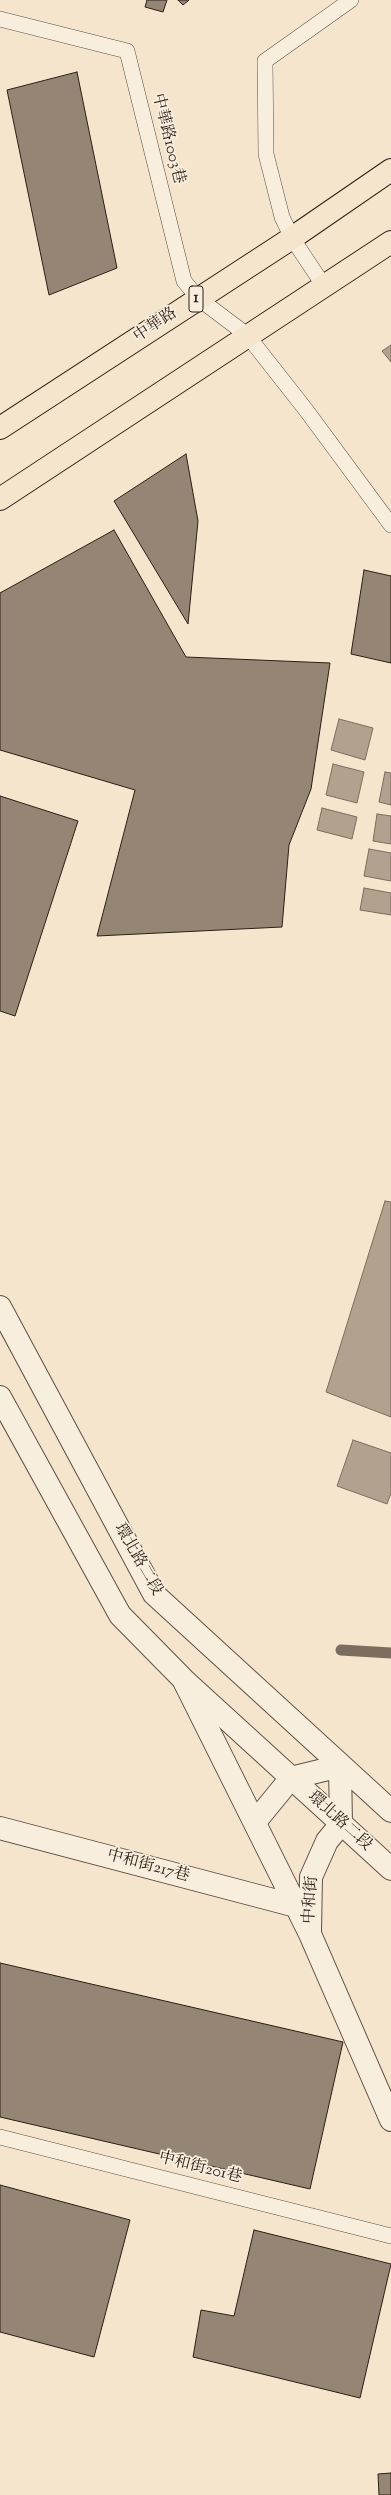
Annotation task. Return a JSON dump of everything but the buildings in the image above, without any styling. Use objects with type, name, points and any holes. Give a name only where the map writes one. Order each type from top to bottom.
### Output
[{"type":"main road","name":"中華路","points":[[0,428],[292,238],[391,170]]},
{"type":"main road","points":[[0,499],[247,335],[391,242]]},
{"type":"street","name":"環北路二段","points":[[0,1308],[154,1594],[340,1766],[391,1811]]},
{"type":"street","name":"環北路二段","points":[[0,1397],[120,1615],[184,1680],[391,1869]]},
{"type":"street","name":"中和街","points":[[184,1680],[310,1934],[391,2120]]},
{"type":"street","points":[[255,1822],[291,1778],[340,1766],[341,1824]]},
{"type":"street","name":"中和街","points":[[310,1934],[311,1877],[327,1841],[341,1824]]},
{"type":"street","name":"中和街217巷","points":[[0,1828],[296,1906]]},
{"type":"lane","points":[[324,286],[292,238],[282,217],[266,154],[265,61],[351,0]]},
{"type":"lane","name":"中華路1003巷","points":[[0,19],[127,51],[184,281],[198,298],[247,335],[306,410],[391,525]]},
{"type":"lane","name":"中和街201巷","points":[[0,2137],[391,2236]]},
{"type":"shaded area","points":[[391,345],[391,362],[382,351]]},
{"type":"shaded area","points":[[339,719],[373,728],[365,760],[331,750]]},
{"type":"shaded area","points":[[333,764],[364,772],[357,803],[326,795]]},
{"type":"shaded area","points":[[385,772],[391,773],[391,805],[379,802]]},
{"type":"shaded area","points":[[322,808],[357,817],[352,839],[317,830]]},
{"type":"shaded area","points":[[377,814],[391,816],[391,844],[373,841]]},
{"type":"shaded area","points":[[369,849],[391,853],[391,881],[364,876]]},
{"type":"shaded area","points":[[364,888],[391,893],[391,915],[360,910]]},
{"type":"shaded area","points":[[385,1201],[391,1202],[391,1417],[326,1392]]},
{"type":"shaded area","points":[[353,1440],[391,1453],[391,1493],[387,1504],[337,1486]]},
{"type":"waterway","points":[[341,1650],[391,1653]]}]
